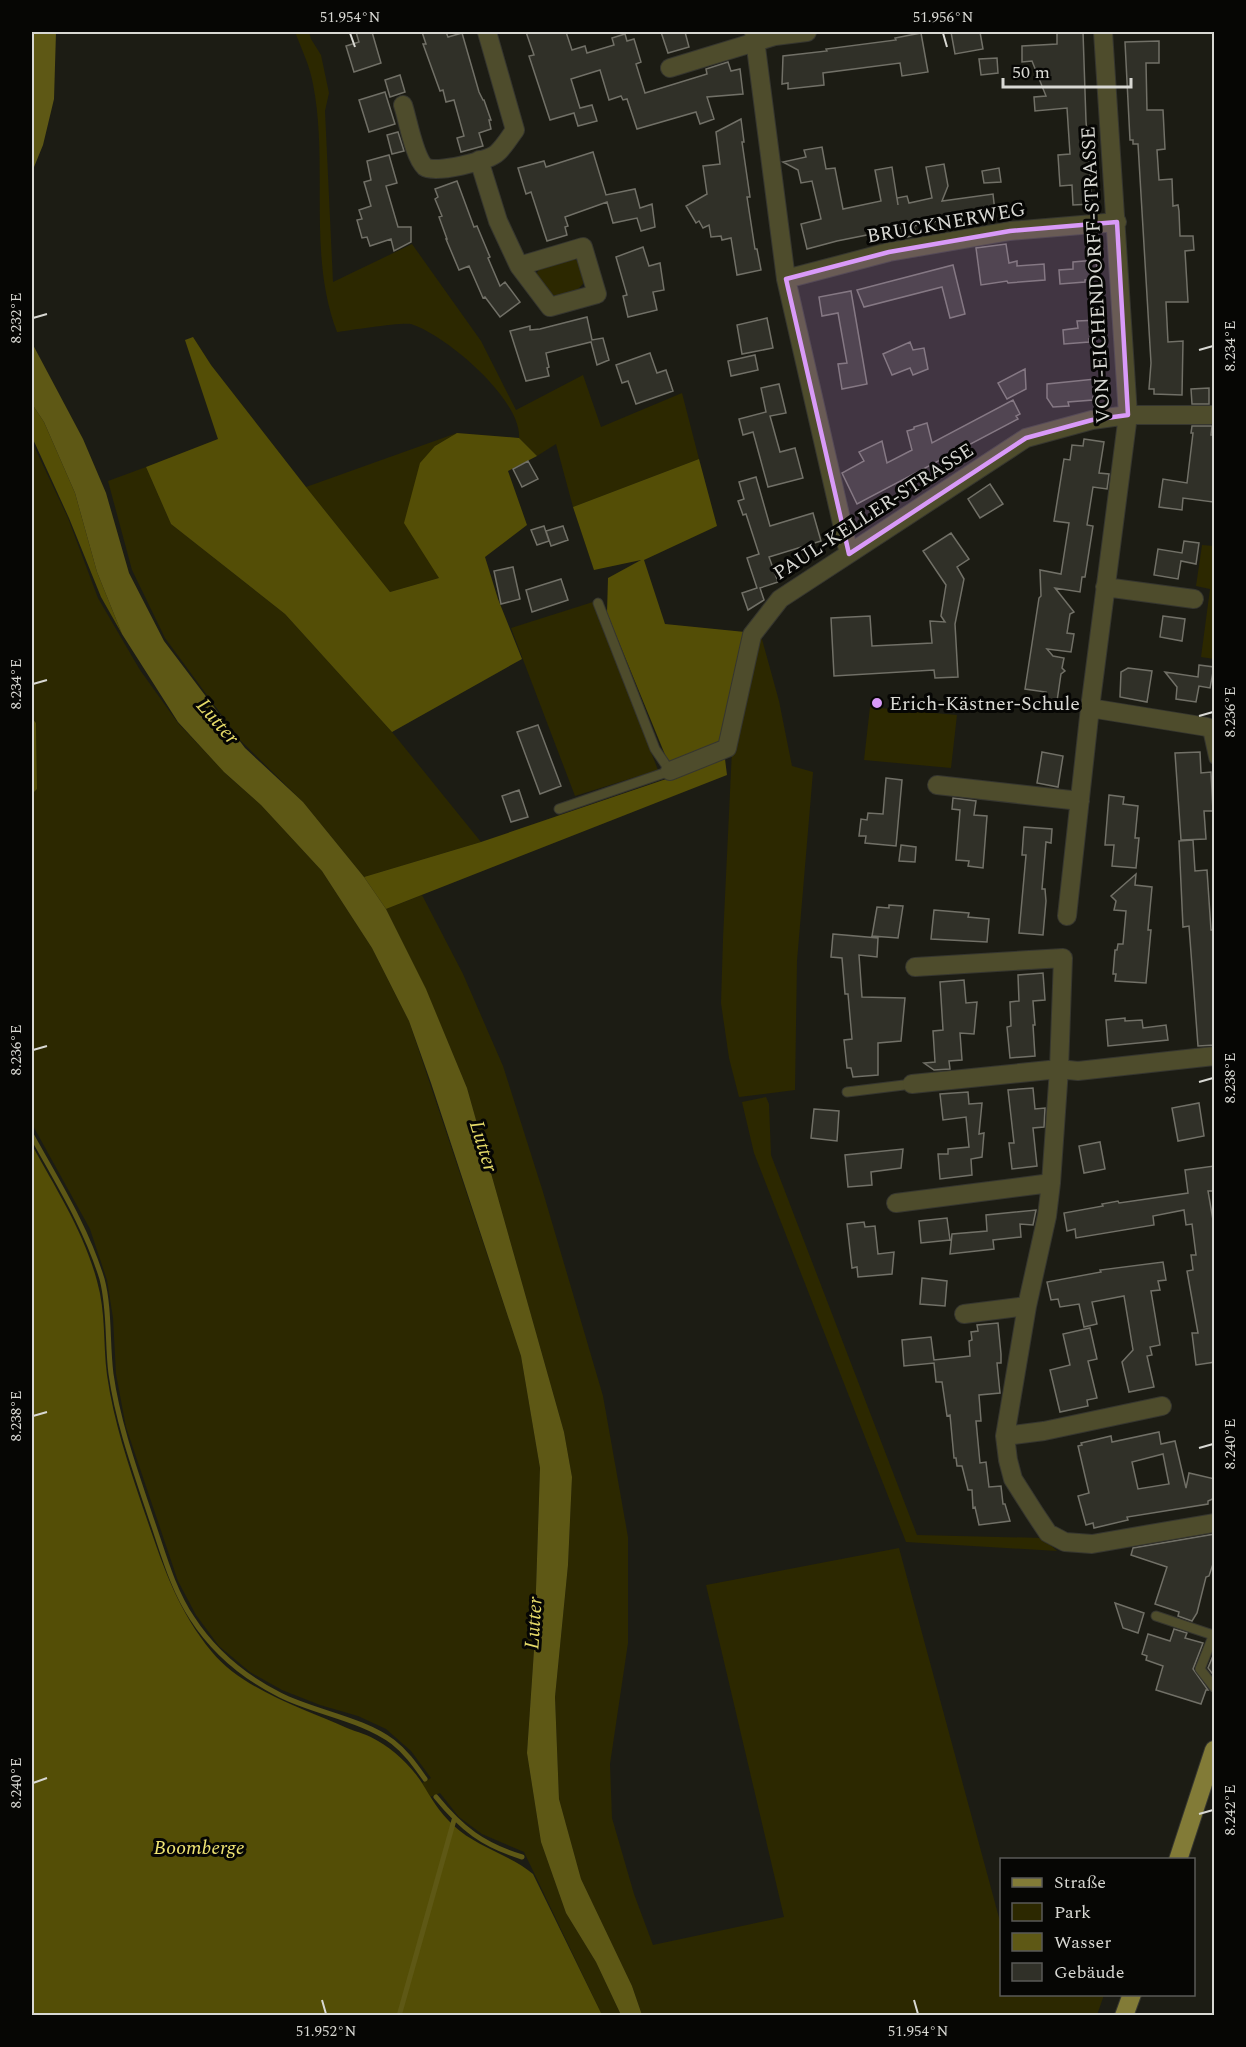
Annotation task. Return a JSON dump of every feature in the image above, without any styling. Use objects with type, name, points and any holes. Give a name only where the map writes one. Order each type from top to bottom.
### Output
[{"type":"main road","points":[[1179,1858],[1214,1755]]},
{"type":"main road","points":[[1124,2016],[1131,1996]]},
{"type":"street","points":[[403,105],[419,158],[430,170],[441,170],[496,155],[515,130],[487,32]]},
{"type":"street","points":[[670,68],[755,36],[807,32]]},
{"type":"street","name":"VON-EICHENDORFF-STRASSE","points":[[1067,916],[1090,708],[1128,416],[1103,32]]},
{"type":"street","points":[[755,36],[786,279],[849,554]]},
{"type":"street","points":[[479,160],[498,220],[519,266]]},
{"type":"street","name":"BRUCKNERWEG","points":[[786,279],[889,252],[1010,231],[1117,222]]},
{"type":"street","name":"PAUL-KELLER-STRASSE","points":[[670,771],[727,748],[752,635],[780,599],[1026,438],[1092,420],[1128,416],[1215,415]]},
{"type":"street","points":[[1105,587],[1194,598]]},
{"type":"street","points":[[1090,708],[1207,727]]},
{"type":"street","points":[[937,785],[1080,801]]},
{"type":"street","points":[[915,967],[1063,958],[1059,1069],[1047,1216],[1026,1306],[1005,1436],[1013,1479],[1048,1533],[1065,1542],[1092,1544],[1215,1523]]},
{"type":"street","points":[[912,1084],[1059,1069],[1078,1071],[1215,1056]]},
{"type":"street","points":[[896,1203],[1051,1183]]},
{"type":"street","points":[[964,1314],[1026,1306]]},
{"type":"street","points":[[1005,1436],[1044,1431],[1162,1406]]},
{"type":"lane","points":[[598,603],[655,749],[670,771]]},
{"type":"lane","points":[[1207,727],[1214,759]]},
{"type":"lane","name":"PAUL-KELLER-STRASSE","points":[[559,809],[670,771]]},
{"type":"lane","points":[[847,1092],[912,1084]]},
{"type":"lane","points":[[1156,1616],[1214,1634],[1200,1669],[1215,1687]]},
{"type":"highlighted area","points":[[1117,222],[1128,415],[1092,420],[1026,438],[849,554],[786,279],[889,252],[1010,231]]},
{"type":"green space","points":[[295,32],[309,32],[321,55],[329,93],[325,111],[333,282],[412,244],[481,341],[516,410],[583,375],[601,427],[682,393],[699,459],[573,507],[556,444],[537,456],[519,438],[517,423],[495,388],[479,371],[443,341],[411,324],[337,332],[328,302],[323,272],[320,241],[319,146],[312,77]]},
{"type":"green space","points":[[573,258],[580,263],[585,281],[577,290],[568,295],[546,294],[534,279],[539,269]]},
{"type":"green space","points":[[193,337],[211,365],[390,592],[439,578],[404,523],[420,463],[435,446],[457,433],[519,438],[537,456],[508,471],[527,525],[485,557],[498,599],[522,659],[392,732],[285,614],[171,524],[146,467],[218,439],[185,340]]},
{"type":"green space","points":[[32,404],[44,422],[75,493],[97,572],[122,634],[101,597],[69,518],[32,437]]},
{"type":"green space","points":[[457,433],[435,446],[439,578],[390,592],[306,487]]},
{"type":"green space","points":[[32,442],[68,518],[98,598],[140,670],[178,723],[227,775],[261,805],[322,871],[372,948],[409,1021],[521,1356],[540,1468],[534,1650],[527,1753],[541,1842],[566,1913],[596,1962],[621,2015],[602,2015],[524,1852],[482,1834],[459,1817],[440,1793],[430,1797],[422,1783],[431,1778],[411,1751],[386,1729],[358,1716],[320,1705],[282,1690],[250,1672],[219,1646],[196,1615],[178,1581],[126,1427],[116,1374],[113,1318],[107,1280],[90,1229],[32,1124],[32,794],[37,789],[36,723],[32,718]]},
{"type":"green space","points":[[699,459],[717,526],[644,560],[665,624],[745,632],[724,740],[668,762],[607,613],[608,578],[641,560],[594,570],[573,507]]},
{"type":"green space","points":[[146,467],[171,524],[285,614],[392,732],[481,842],[364,877],[303,802],[240,740],[165,638],[132,570],[108,481]]},
{"type":"green space","points":[[1202,545],[1214,546],[1214,659],[1201,657],[1210,589],[1196,586]]},
{"type":"green space","points":[[593,602],[658,770],[575,796],[511,628]]},
{"type":"green space","points":[[760,632],[779,701],[792,766],[813,772],[797,961],[795,1090],[739,1097],[729,1058],[721,1003],[723,939],[732,750]]},
{"type":"green space","points":[[870,707],[957,715],[951,768],[864,760]]},
{"type":"green space","points":[[32,718],[36,723],[37,789],[32,794]]},
{"type":"green space","points":[[725,759],[727,775],[386,909],[364,877],[481,842]]},
{"type":"green space","points":[[422,895],[463,974],[503,1066],[603,1396],[628,1537],[628,1643],[610,1764],[612,1818],[634,1894],[653,1945],[784,1917],[706,1585],[899,1548],[1000,1921],[1000,1996],[1104,1996],[1097,2015],[642,2015],[632,1986],[581,1879],[559,1799],[555,1697],[568,1565],[572,1477],[564,1432],[467,1088],[426,990],[386,909]]},
{"type":"green space","points":[[766,1097],[769,1104],[771,1155],[917,1535],[1043,1538],[1057,1551],[906,1542],[754,1153],[742,1102]]},
{"type":"green space","name":"Boomberge","points":[[32,1145],[85,1245],[102,1304],[110,1393],[122,1443],[163,1565],[179,1601],[199,1635],[212,1652],[240,1677],[275,1697],[371,1737],[390,1749],[413,1771],[432,1800],[462,1833],[533,1874],[602,2015],[32,2015]]},
{"type":"water","points":[[32,32],[56,32],[54,99],[43,145],[32,172]]},
{"type":"water","name":"Lutter","points":[[32,343],[83,439],[106,493],[129,573],[164,641],[245,748],[303,802],[364,877],[386,909],[426,989],[467,1088],[564,1432],[572,1477],[568,1565],[555,1697],[559,1799],[581,1879],[632,1986],[642,2015],[621,2015],[596,1962],[566,1913],[541,1842],[527,1753],[534,1650],[540,1468],[521,1356],[409,1021],[372,948],[322,871],[261,805],[224,772],[178,722],[122,634],[97,572],[75,493],[44,422],[32,404]]},
{"type":"building","points":[[356,32],[372,32],[381,63],[354,72],[346,46],[359,42]]},
{"type":"building","points":[[422,32],[446,32],[448,37],[462,33],[479,92],[491,120],[489,120],[491,129],[479,133],[483,146],[461,152],[457,138],[464,136],[454,100],[446,102],[443,90],[440,91],[423,44],[426,44]]},
{"type":"building","points":[[526,32],[566,32],[572,50],[585,46],[587,53],[614,45],[612,38],[625,34],[627,41],[634,39],[641,62],[636,64],[645,93],[707,74],[706,69],[728,62],[731,71],[740,69],[743,94],[707,97],[714,119],[700,124],[696,112],[637,129],[627,99],[623,100],[621,96],[609,100],[600,70],[571,79],[580,108],[592,105],[597,121],[578,126],[574,113],[550,120],[529,56],[534,55]]},
{"type":"building","points":[[661,32],[685,32],[689,47],[668,53]]},
{"type":"building","points":[[951,32],[980,32],[983,49],[955,54]]},
{"type":"building","points":[[1057,32],[1083,32],[1092,204],[1073,205],[1072,185],[1060,186],[1058,155],[1070,154],[1067,108],[1035,111],[1034,97],[1046,96],[1032,61],[1022,62],[1022,46],[1057,44]]},
{"type":"building","points":[[921,33],[928,72],[902,76],[900,63],[823,73],[824,85],[788,89],[788,83],[782,84],[783,56],[896,40],[895,38]]},
{"type":"building","points":[[1159,41],[1159,63],[1146,63],[1147,110],[1163,110],[1165,149],[1157,150],[1159,180],[1172,179],[1173,206],[1178,205],[1180,236],[1193,236],[1194,250],[1185,251],[1188,302],[1166,302],[1168,342],[1183,341],[1182,395],[1154,394],[1154,389],[1149,389],[1151,363],[1138,144],[1133,144],[1133,140],[1130,140],[1125,42]]},
{"type":"building","points":[[997,58],[998,73],[981,75],[979,59]]},
{"type":"building","points":[[400,75],[405,92],[390,97],[385,80]]},
{"type":"building","points":[[385,92],[395,124],[369,132],[359,100]]},
{"type":"building","points":[[741,119],[750,197],[747,197],[755,249],[757,249],[761,270],[737,275],[731,238],[722,240],[721,236],[711,237],[709,225],[703,228],[699,221],[696,223],[686,206],[707,194],[703,166],[720,164],[716,132]]},
{"type":"building","points":[[398,132],[404,151],[392,154],[387,135]]},
{"type":"building","points":[[822,147],[826,169],[835,168],[843,209],[881,201],[875,170],[892,167],[898,205],[897,198],[907,196],[909,203],[932,198],[926,167],[944,164],[948,186],[942,201],[993,194],[995,212],[966,215],[914,226],[916,235],[903,238],[902,228],[807,249],[801,224],[821,219],[812,181],[801,183],[798,170],[783,162],[806,157],[804,150]]},
{"type":"building","points":[[593,152],[606,195],[635,189],[640,208],[652,204],[655,227],[641,231],[637,218],[613,223],[607,202],[565,217],[568,226],[565,227],[567,235],[547,241],[531,192],[526,194],[518,168],[544,161],[546,167]]},
{"type":"building","points":[[389,155],[397,183],[386,186],[398,227],[411,227],[411,242],[394,251],[391,239],[370,246],[367,237],[362,238],[357,220],[362,219],[359,210],[371,206],[364,182],[371,180],[367,161]]},
{"type":"building","points":[[999,168],[1001,182],[984,183],[982,171]]},
{"type":"building","points":[[457,181],[500,286],[505,282],[520,302],[500,317],[485,297],[483,298],[469,266],[459,270],[439,217],[442,216],[435,199],[438,197],[435,189]]},
{"type":"building","points":[[1006,244],[1009,263],[1017,261],[1017,266],[1044,264],[1045,280],[1008,283],[1007,281],[981,285],[976,248]]},
{"type":"building","points":[[643,247],[649,266],[660,263],[664,290],[653,292],[657,310],[628,317],[623,296],[627,295],[616,257]]},
{"type":"building","points":[[1096,260],[1098,279],[1060,284],[1059,270],[1073,269],[1073,262]]},
{"type":"building","points":[[953,265],[965,314],[950,318],[942,287],[864,307],[857,290]]},
{"type":"building","points":[[851,291],[867,384],[842,389],[838,364],[847,363],[838,313],[822,316],[819,297]]},
{"type":"building","points":[[587,317],[592,340],[603,338],[609,360],[597,365],[591,342],[546,353],[549,376],[526,381],[510,331],[530,326],[530,330],[540,329]]},
{"type":"building","points":[[767,318],[773,348],[742,354],[737,325]]},
{"type":"building","points":[[1100,320],[1102,338],[1089,339],[1089,342],[1064,344],[1063,330],[1078,328],[1077,321]]},
{"type":"building","points":[[910,342],[913,350],[924,348],[928,369],[913,375],[910,368],[892,375],[883,354]]},
{"type":"building","points":[[650,353],[657,373],[666,370],[673,391],[636,404],[628,381],[622,383],[616,365]]},
{"type":"building","points":[[755,355],[758,370],[731,376],[728,361]]},
{"type":"building","points":[[1025,369],[1026,389],[1007,399],[998,383]]},
{"type":"building","points":[[1105,378],[1106,396],[1093,397],[1093,400],[1068,402],[1069,406],[1053,407],[1047,398],[1047,384]]},
{"type":"building","points":[[779,384],[786,413],[770,416],[780,452],[795,448],[803,478],[768,487],[753,432],[743,435],[739,419],[766,412],[761,388]]},
{"type":"building","points":[[1209,388],[1209,404],[1192,404],[1191,389]]},
{"type":"building","points":[[1013,400],[1020,414],[1016,416],[1018,419],[857,504],[842,473],[864,461],[859,452],[882,441],[887,463],[912,450],[907,431],[914,427],[927,423],[932,443]]},
{"type":"building","points":[[1192,426],[1212,426],[1211,435],[1215,435],[1213,502],[1183,498],[1182,510],[1159,507],[1163,479],[1187,483]]},
{"type":"building","points":[[1084,439],[1104,442],[1099,473],[1109,474],[1107,489],[1093,487],[1087,525],[1093,526],[1085,577],[1082,577],[1080,592],[1055,588],[1074,612],[1070,614],[1067,633],[1074,634],[1071,652],[1047,649],[1053,656],[1064,658],[1062,668],[1065,671],[1061,674],[1057,701],[1044,700],[1046,692],[1025,689],[1041,596],[1040,570],[1061,574],[1069,523],[1054,521],[1064,459],[1070,460],[1072,445],[1083,446]]},
{"type":"building","points":[[528,461],[538,479],[522,487],[513,469]]},
{"type":"building","points":[[756,477],[770,526],[813,513],[821,541],[769,557],[778,582],[760,588],[764,600],[748,610],[742,593],[757,588],[747,558],[759,554],[746,514],[743,515],[738,501],[744,499],[739,482]]},
{"type":"building","points":[[990,484],[1003,504],[980,518],[968,499]]},
{"type":"building","points":[[544,526],[549,541],[537,545],[531,530]]},
{"type":"building","points":[[563,526],[568,540],[551,546],[546,531]]},
{"type":"building","points":[[951,533],[969,559],[957,567],[964,579],[955,624],[958,677],[935,678],[934,670],[834,676],[831,618],[870,616],[872,646],[932,643],[930,621],[945,622],[941,616],[946,585],[923,551]]},
{"type":"building","points":[[1184,541],[1199,543],[1196,564],[1181,561],[1178,579],[1154,575],[1158,549],[1182,553]]},
{"type":"building","points":[[513,567],[520,599],[501,604],[494,571]]},
{"type":"building","points":[[561,579],[568,600],[532,612],[526,590]]},
{"type":"building","points":[[1163,616],[1185,619],[1182,641],[1160,637]]},
{"type":"building","points":[[1199,665],[1214,667],[1210,688],[1199,686],[1196,702],[1176,699],[1177,687],[1165,672],[1198,677]]},
{"type":"building","points":[[1128,668],[1152,671],[1147,702],[1120,697],[1121,672]]},
{"type":"building","points":[[538,725],[561,786],[540,794],[517,732]]},
{"type":"building","points":[[1042,752],[1063,756],[1058,787],[1037,783]]},
{"type":"building","points":[[1200,752],[1201,773],[1211,772],[1213,811],[1204,811],[1206,839],[1181,840],[1175,753]]},
{"type":"building","points":[[886,778],[902,780],[896,846],[865,843],[866,836],[859,836],[861,819],[867,820],[868,813],[883,814]]},
{"type":"building","points":[[519,790],[528,817],[511,822],[502,796]]},
{"type":"building","points":[[1109,795],[1124,797],[1123,804],[1138,806],[1135,838],[1139,838],[1136,868],[1112,866],[1114,845],[1105,845]]},
{"type":"building","points":[[953,798],[976,801],[974,815],[987,816],[983,868],[968,866],[969,861],[956,860],[960,810],[952,809]]},
{"type":"building","points":[[1024,827],[1052,829],[1051,843],[1046,842],[1042,889],[1045,889],[1046,901],[1043,935],[1019,933],[1026,855],[1022,855]]},
{"type":"building","points":[[1193,840],[1195,871],[1207,870],[1211,930],[1215,930],[1215,1045],[1198,1046],[1189,926],[1183,927],[1179,841]]},
{"type":"building","points":[[901,845],[916,847],[915,862],[899,861]]},
{"type":"building","points":[[1136,874],[1135,885],[1152,887],[1146,983],[1115,981],[1116,974],[1113,974],[1115,950],[1118,944],[1123,944],[1126,911],[1114,910],[1116,901],[1111,896]]},
{"type":"building","points":[[889,905],[903,906],[898,938],[872,936],[877,907],[889,908]]},
{"type":"building","points":[[934,910],[969,913],[968,917],[989,919],[987,942],[931,939]]},
{"type":"building","points":[[833,934],[878,938],[877,957],[859,955],[862,997],[905,998],[901,1041],[878,1043],[878,1075],[853,1077],[851,1068],[847,1068],[844,1040],[852,1039],[848,994],[845,994],[842,958],[831,957]]},
{"type":"building","points":[[1043,973],[1045,1000],[1033,1001],[1035,1056],[1010,1058],[1007,1027],[1011,1026],[1010,1002],[1019,1001],[1018,975]]},
{"type":"building","points":[[964,980],[966,1003],[977,1002],[974,1034],[960,1033],[962,1060],[949,1061],[950,1069],[934,1070],[924,1063],[935,1062],[933,1031],[943,1030],[940,982]]},
{"type":"building","points":[[1125,1018],[1125,1021],[1142,1020],[1143,1028],[1166,1025],[1168,1040],[1108,1046],[1106,1020]]},
{"type":"building","points":[[1033,1088],[1035,1109],[1045,1108],[1044,1127],[1033,1128],[1037,1166],[1012,1169],[1009,1143],[1014,1143],[1008,1090]]},
{"type":"building","points":[[968,1092],[969,1104],[982,1103],[979,1134],[984,1133],[982,1157],[971,1159],[972,1175],[940,1179],[938,1154],[948,1154],[948,1149],[969,1147],[966,1117],[943,1120],[940,1094]]},
{"type":"building","points":[[1199,1103],[1204,1136],[1178,1141],[1172,1108]]},
{"type":"building","points":[[814,1109],[839,1111],[837,1141],[811,1138]]},
{"type":"building","points":[[1100,1142],[1105,1169],[1084,1173],[1079,1146]]},
{"type":"building","points":[[903,1149],[901,1168],[871,1172],[872,1185],[848,1187],[845,1155]]},
{"type":"building","points":[[1214,1166],[1214,1191],[1208,1191],[1213,1220],[1215,1220],[1215,1362],[1196,1365],[1192,1333],[1198,1333],[1187,1271],[1193,1270],[1191,1255],[1196,1255],[1192,1224],[1186,1225],[1184,1210],[1153,1216],[1154,1225],[1076,1238],[1075,1229],[1067,1231],[1064,1213],[1118,1201],[1119,1203],[1188,1193],[1185,1170]]},
{"type":"building","points":[[1036,1210],[1033,1225],[1020,1224],[1021,1237],[993,1240],[994,1249],[950,1254],[952,1234],[987,1231],[986,1215]]},
{"type":"building","points":[[947,1218],[950,1240],[921,1243],[919,1221]]},
{"type":"building","points":[[864,1222],[865,1227],[875,1226],[878,1254],[894,1252],[892,1274],[858,1277],[857,1267],[852,1268],[847,1224]]},
{"type":"building","points":[[1163,1262],[1166,1280],[1158,1281],[1160,1290],[1151,1291],[1160,1345],[1150,1347],[1152,1355],[1147,1356],[1154,1387],[1129,1392],[1122,1362],[1133,1350],[1124,1296],[1092,1302],[1097,1324],[1084,1327],[1079,1304],[1060,1307],[1058,1299],[1051,1300],[1047,1282],[1101,1272],[1100,1270]]},
{"type":"building","points":[[922,1278],[947,1281],[945,1306],[920,1304]]},
{"type":"building","points":[[998,1323],[1001,1363],[997,1363],[1000,1393],[979,1395],[981,1421],[976,1421],[980,1463],[986,1462],[989,1487],[1001,1486],[1003,1504],[1005,1504],[1010,1521],[979,1525],[975,1507],[973,1508],[972,1490],[968,1490],[962,1466],[957,1466],[956,1458],[954,1458],[950,1415],[947,1416],[942,1382],[936,1382],[934,1363],[904,1366],[902,1340],[931,1337],[934,1360],[970,1356],[971,1332],[978,1331],[977,1325]]},
{"type":"building","points":[[1090,1328],[1097,1359],[1088,1361],[1097,1398],[1087,1400],[1088,1406],[1060,1412],[1050,1370],[1070,1365],[1063,1334]]},
{"type":"building","points":[[1159,1432],[1161,1444],[1175,1441],[1186,1488],[1189,1473],[1215,1479],[1215,1498],[1208,1501],[1208,1504],[1127,1517],[1128,1520],[1094,1528],[1093,1523],[1086,1525],[1078,1496],[1089,1493],[1078,1446],[1082,1445],[1081,1443],[1111,1436],[1112,1442]],"holes":[[[1163,1454],[1169,1484],[1138,1489],[1132,1462]]]},
{"type":"building","points":[[1215,1534],[1215,1558],[1209,1576],[1206,1577],[1197,1613],[1192,1621],[1178,1616],[1179,1612],[1155,1604],[1167,1567],[1131,1555],[1133,1548]]},
{"type":"building","points":[[1115,1603],[1144,1613],[1138,1633],[1123,1628]]},
{"type":"building","points":[[1174,1629],[1187,1633],[1185,1638],[1203,1643],[1193,1669],[1208,1690],[1201,1704],[1156,1690],[1163,1666],[1146,1660],[1147,1656],[1142,1654],[1148,1634],[1170,1641]]},
{"type":"building","points":[[1215,1651],[1215,1677],[1208,1668]]},
{"type":"waterway","points":[[32,1136],[80,1223],[102,1279],[106,1302],[111,1374],[123,1428],[168,1570],[192,1618],[220,1653],[242,1672],[293,1701],[381,1734],[402,1750],[425,1779]]},
{"type":"waterway","points":[[436,1797],[464,1827],[474,1834],[496,1847],[522,1857]]},
{"type":"waterway","points":[[399,2016],[454,1820]]},
{"type":"place","name":"Erich-Kästner-Schule","points":[[877,703]]}]
